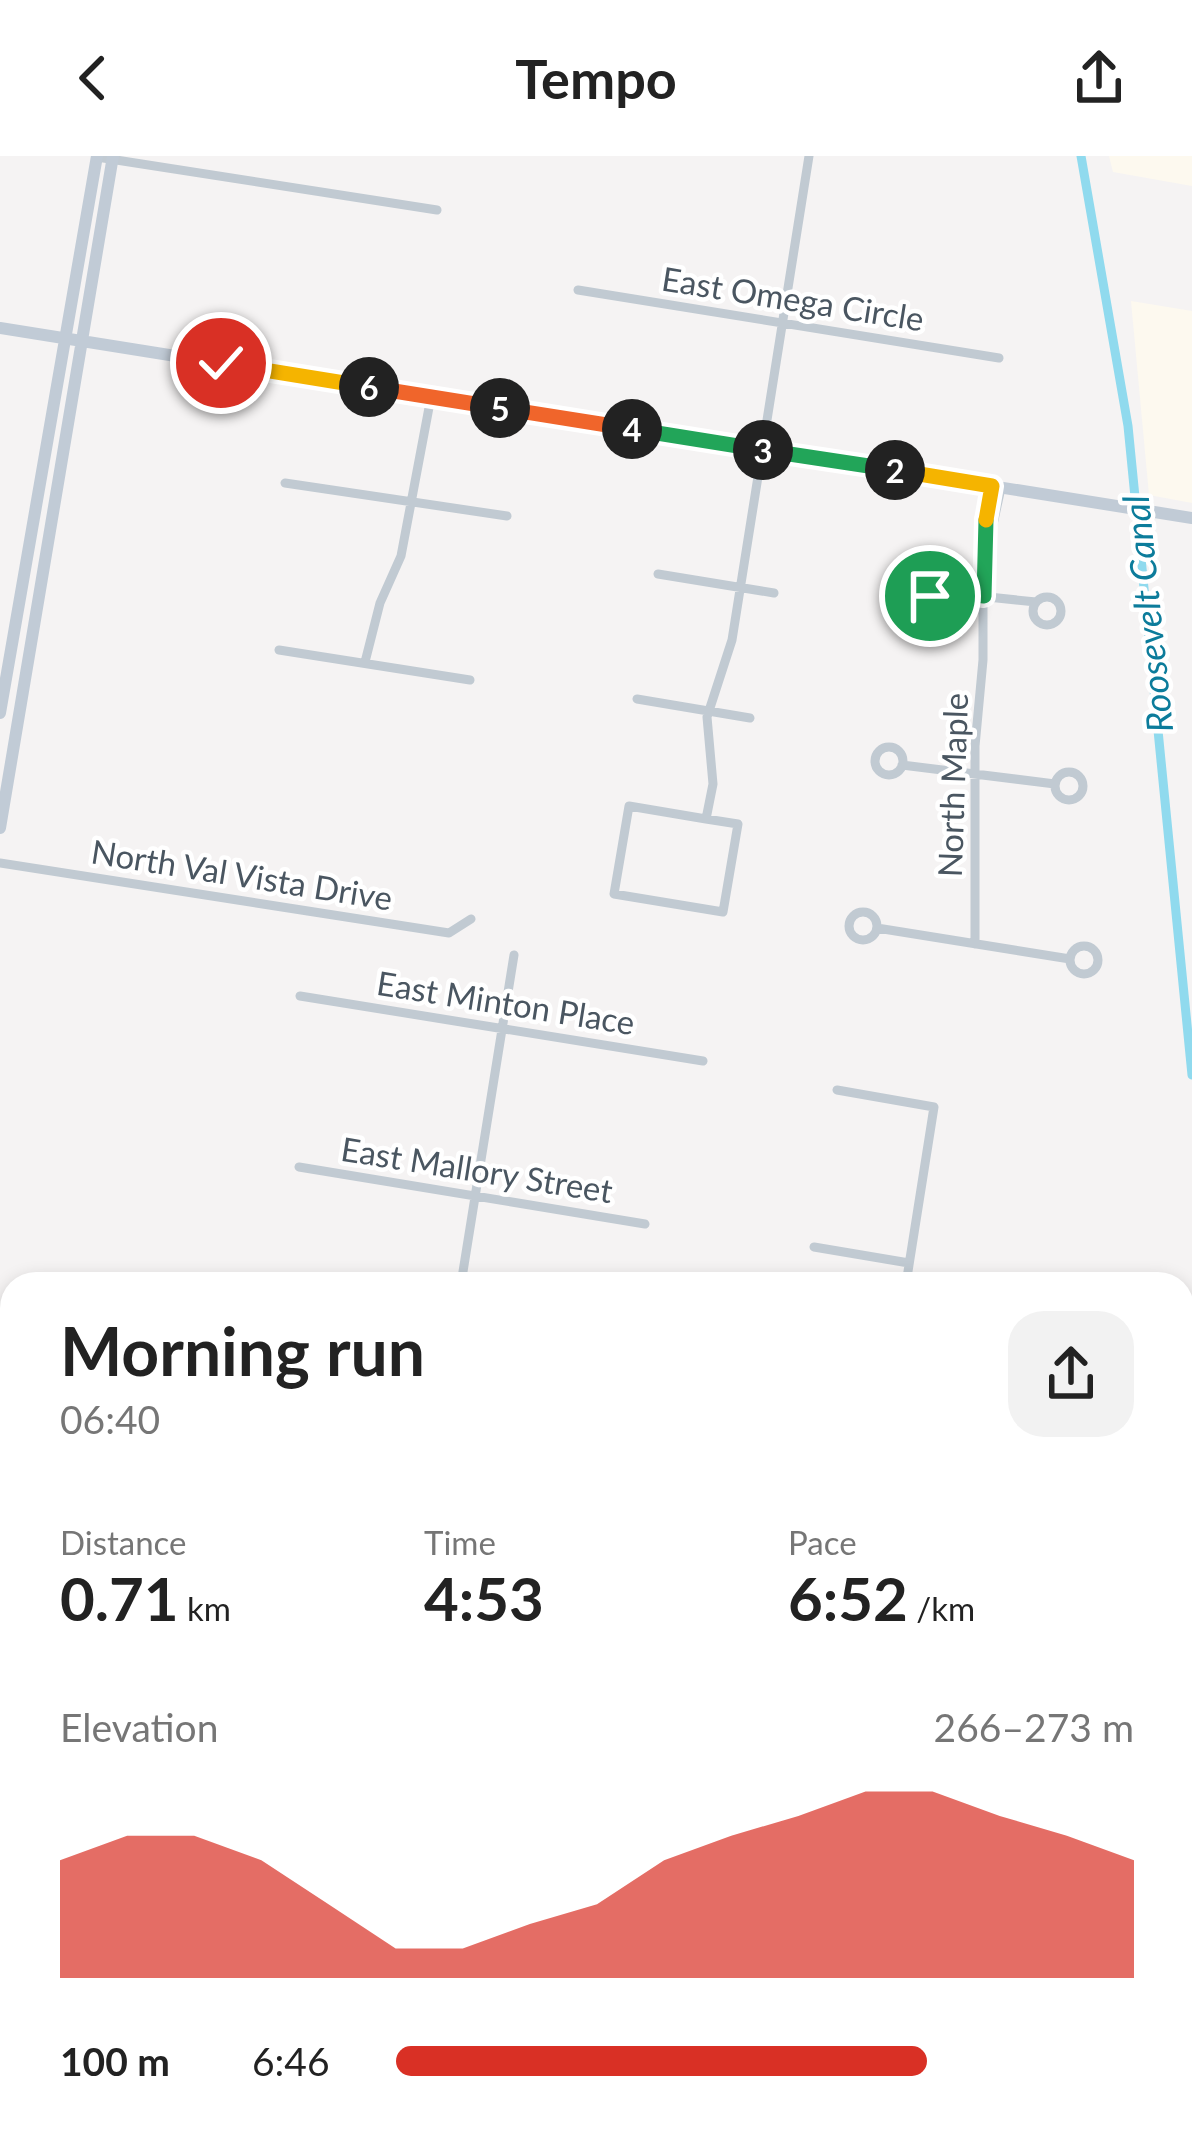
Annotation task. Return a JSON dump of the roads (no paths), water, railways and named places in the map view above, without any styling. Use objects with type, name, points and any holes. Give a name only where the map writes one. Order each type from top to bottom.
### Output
[{"type":"main road","points":[[0,713],[97,156]]},
{"type":"main road","points":[[0,828],[113,158]]},
{"type":"main road","points":[[0,328],[1192,518]]},
{"type":"main road","points":[[29,544],[47,547]]},
{"type":"main road","points":[[8,663],[27,667]]},
{"type":"street","points":[[97,156],[436,210]]},
{"type":"street","points":[[706,819],[712,784],[709,711],[732,640],[809,156]]},
{"type":"street","name":"East Omega Circle","points":[[578,290],[1000,358]]},
{"type":"street","points":[[365,662],[371,630],[400,556],[431,398]]},
{"type":"street","points":[[284,483],[507,516]]},
{"type":"street","name":"North Maple","points":[[975,944],[975,773],[984,557],[996,487]]},
{"type":"street","points":[[658,574],[774,593]]},
{"type":"street","points":[[932,591],[1036,602]]},
{"type":"street","points":[[279,650],[470,680]]},
{"type":"street","points":[[637,699],[749,718]]},
{"type":"street","points":[[902,765],[1054,784]]},
{"type":"street","points":[[629,806],[706,819],[738,824],[722,912],[614,894],[629,806]]},
{"type":"street","name":"North Val Vista Drive","points":[[0,863],[449,933],[471,919]]},
{"type":"street","points":[[877,928],[1070,959]]},
{"type":"street","points":[[463,1272],[514,956]]},
{"type":"street","name":"East Minton Place","points":[[300,995],[703,1061]]},
{"type":"street","points":[[837,1090],[934,1107],[908,1272]]},
{"type":"street","name":"East Mallory Street","points":[[299,1167],[645,1224]]},
{"type":"street","points":[[814,1246],[909,1262]]},
{"type":"waterway","name":"Roosevelt Canal","points":[[1081,156],[1128,426],[1192,1075]]}]
